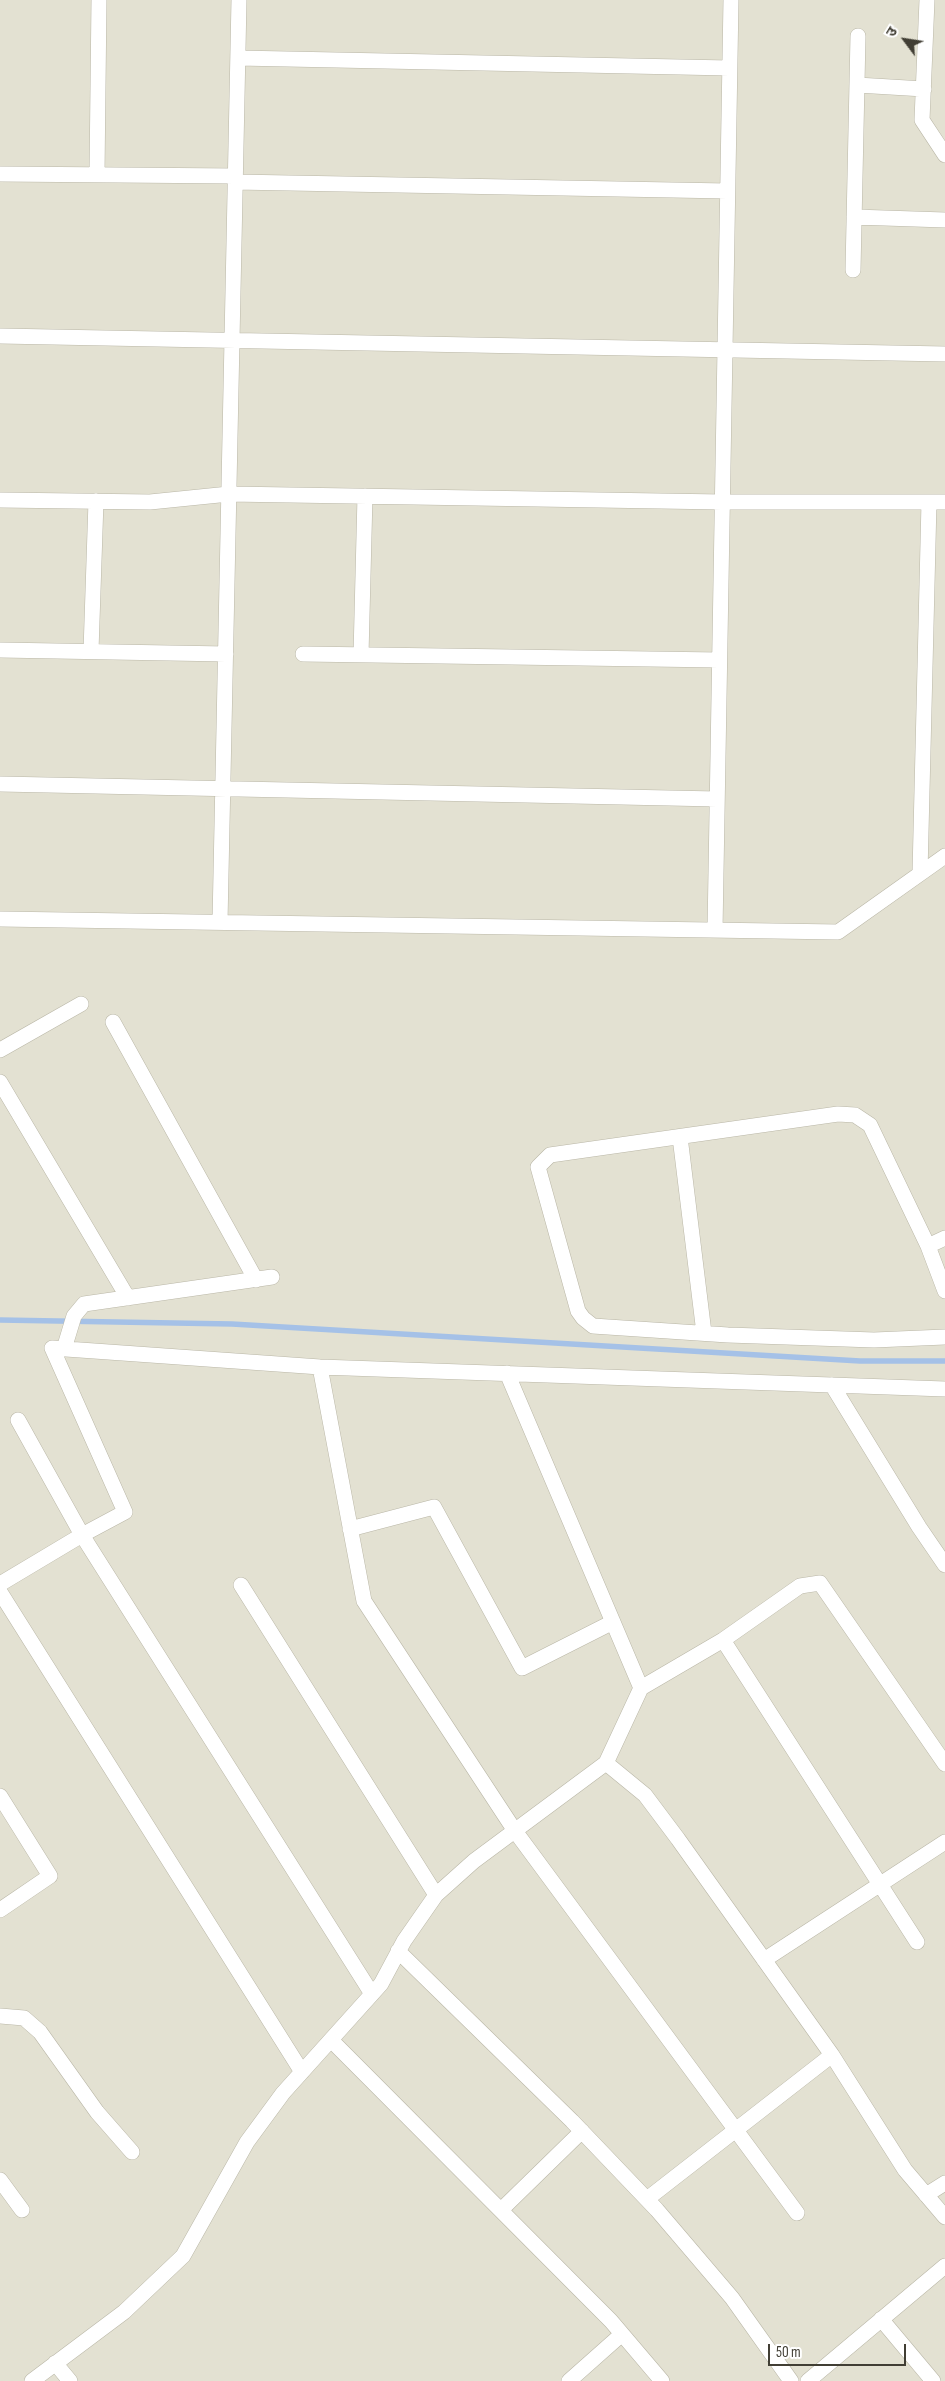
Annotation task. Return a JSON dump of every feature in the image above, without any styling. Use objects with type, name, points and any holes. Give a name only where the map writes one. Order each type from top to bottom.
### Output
[{"type":"street","points":[[97,174],[99,0]]},
{"type":"street","points":[[220,922],[239,0]]},
{"type":"street","points":[[715,930],[731,0]]},
{"type":"street","points":[[927,0],[922,120],[945,155]]},
{"type":"street","points":[[853,270],[858,36]]},
{"type":"street","points":[[238,58],[729,68]]},
{"type":"street","points":[[857,85],[924,89]]},
{"type":"street","points":[[0,174],[97,174],[727,191]]},
{"type":"street","points":[[854,217],[945,220]]},
{"type":"street","points":[[0,336],[945,354]]},
{"type":"street","points":[[0,500],[150,502],[229,494],[722,502],[945,502]]},
{"type":"street","points":[[361,655],[365,496]]},
{"type":"street","points":[[91,651],[96,501]]},
{"type":"street","points":[[920,873],[929,502]]},
{"type":"street","points":[[0,650],[226,654]]},
{"type":"street","points":[[304,654],[719,660]]},
{"type":"street","points":[[0,784],[717,799]]},
{"type":"street","points":[[0,919],[838,932],[945,856]]},
{"type":"street","points":[[0,1050],[81,1004]]},
{"type":"street","points":[[113,1022],[256,1280]]},
{"type":"street","points":[[0,1082],[128,1298]]},
{"type":"street","points":[[945,1291],[928,1246],[870,1125],[855,1115],[838,1114],[550,1155],[538,1167],[578,1311],[582,1318],[593,1326],[874,1340],[945,1337]]},
{"type":"street","points":[[680,1137],[704,1333]]},
{"type":"street","points":[[928,1246],[945,1238]]},
{"type":"street","points":[[64,1349],[74,1316],[84,1304],[272,1277]]},
{"type":"street","points":[[0,1584],[82,1535],[125,1512],[52,1348],[320,1367],[945,1390]]},
{"type":"street","points":[[320,1367],[364,1601],[516,1831],[797,2213]]},
{"type":"street","points":[[507,1373],[641,1688]]},
{"type":"street","points":[[832,1385],[919,1527],[945,1565]]},
{"type":"street","points":[[18,1420],[82,1535],[372,1994]]},
{"type":"street","points":[[350,1529],[434,1507],[522,1668],[613,1622]]},
{"type":"street","points":[[32,2381],[124,2312],[183,2256],[247,2142],[283,2093],[381,1984],[398,1951],[436,1895],[474,1861],[606,1763],[641,1688],[723,1640],[800,1586],[820,1583],[945,1764]]},
{"type":"street","points":[[241,1585],[436,1895]]},
{"type":"street","points":[[0,1592],[302,2072]]},
{"type":"street","points":[[723,1640],[917,1942]]},
{"type":"street","points":[[606,1763],[645,1795],[832,2056],[905,2170],[945,2217]]},
{"type":"street","points":[[0,1796],[50,1876],[0,1910]]},
{"type":"street","points":[[764,1960],[945,1842]]},
{"type":"street","points":[[398,1951],[582,2132],[647,2199],[732,2298],[792,2381]]},
{"type":"street","points":[[0,2016],[24,2018],[40,2032],[98,2112],[132,2152]]},
{"type":"street","points":[[331,2040],[622,2334],[662,2381]]},
{"type":"street","points":[[647,2199],[832,2056]]},
{"type":"street","points":[[501,2210],[582,2132]]},
{"type":"street","points":[[0,2180],[22,2210]]},
{"type":"street","points":[[926,2195],[945,2183]]},
{"type":"street","points":[[808,2381],[945,2266]]},
{"type":"street","points":[[881,2319],[933,2381]]},
{"type":"street","points":[[569,2381],[622,2334]]},
{"type":"street","points":[[55,2364],[70,2381]]},
{"type":"shaded area","points":[[0,0],[945,0],[945,2381],[0,2381]]},
{"type":"waterway","points":[[0,1320],[232,1324],[860,1361],[945,1361]]}]
